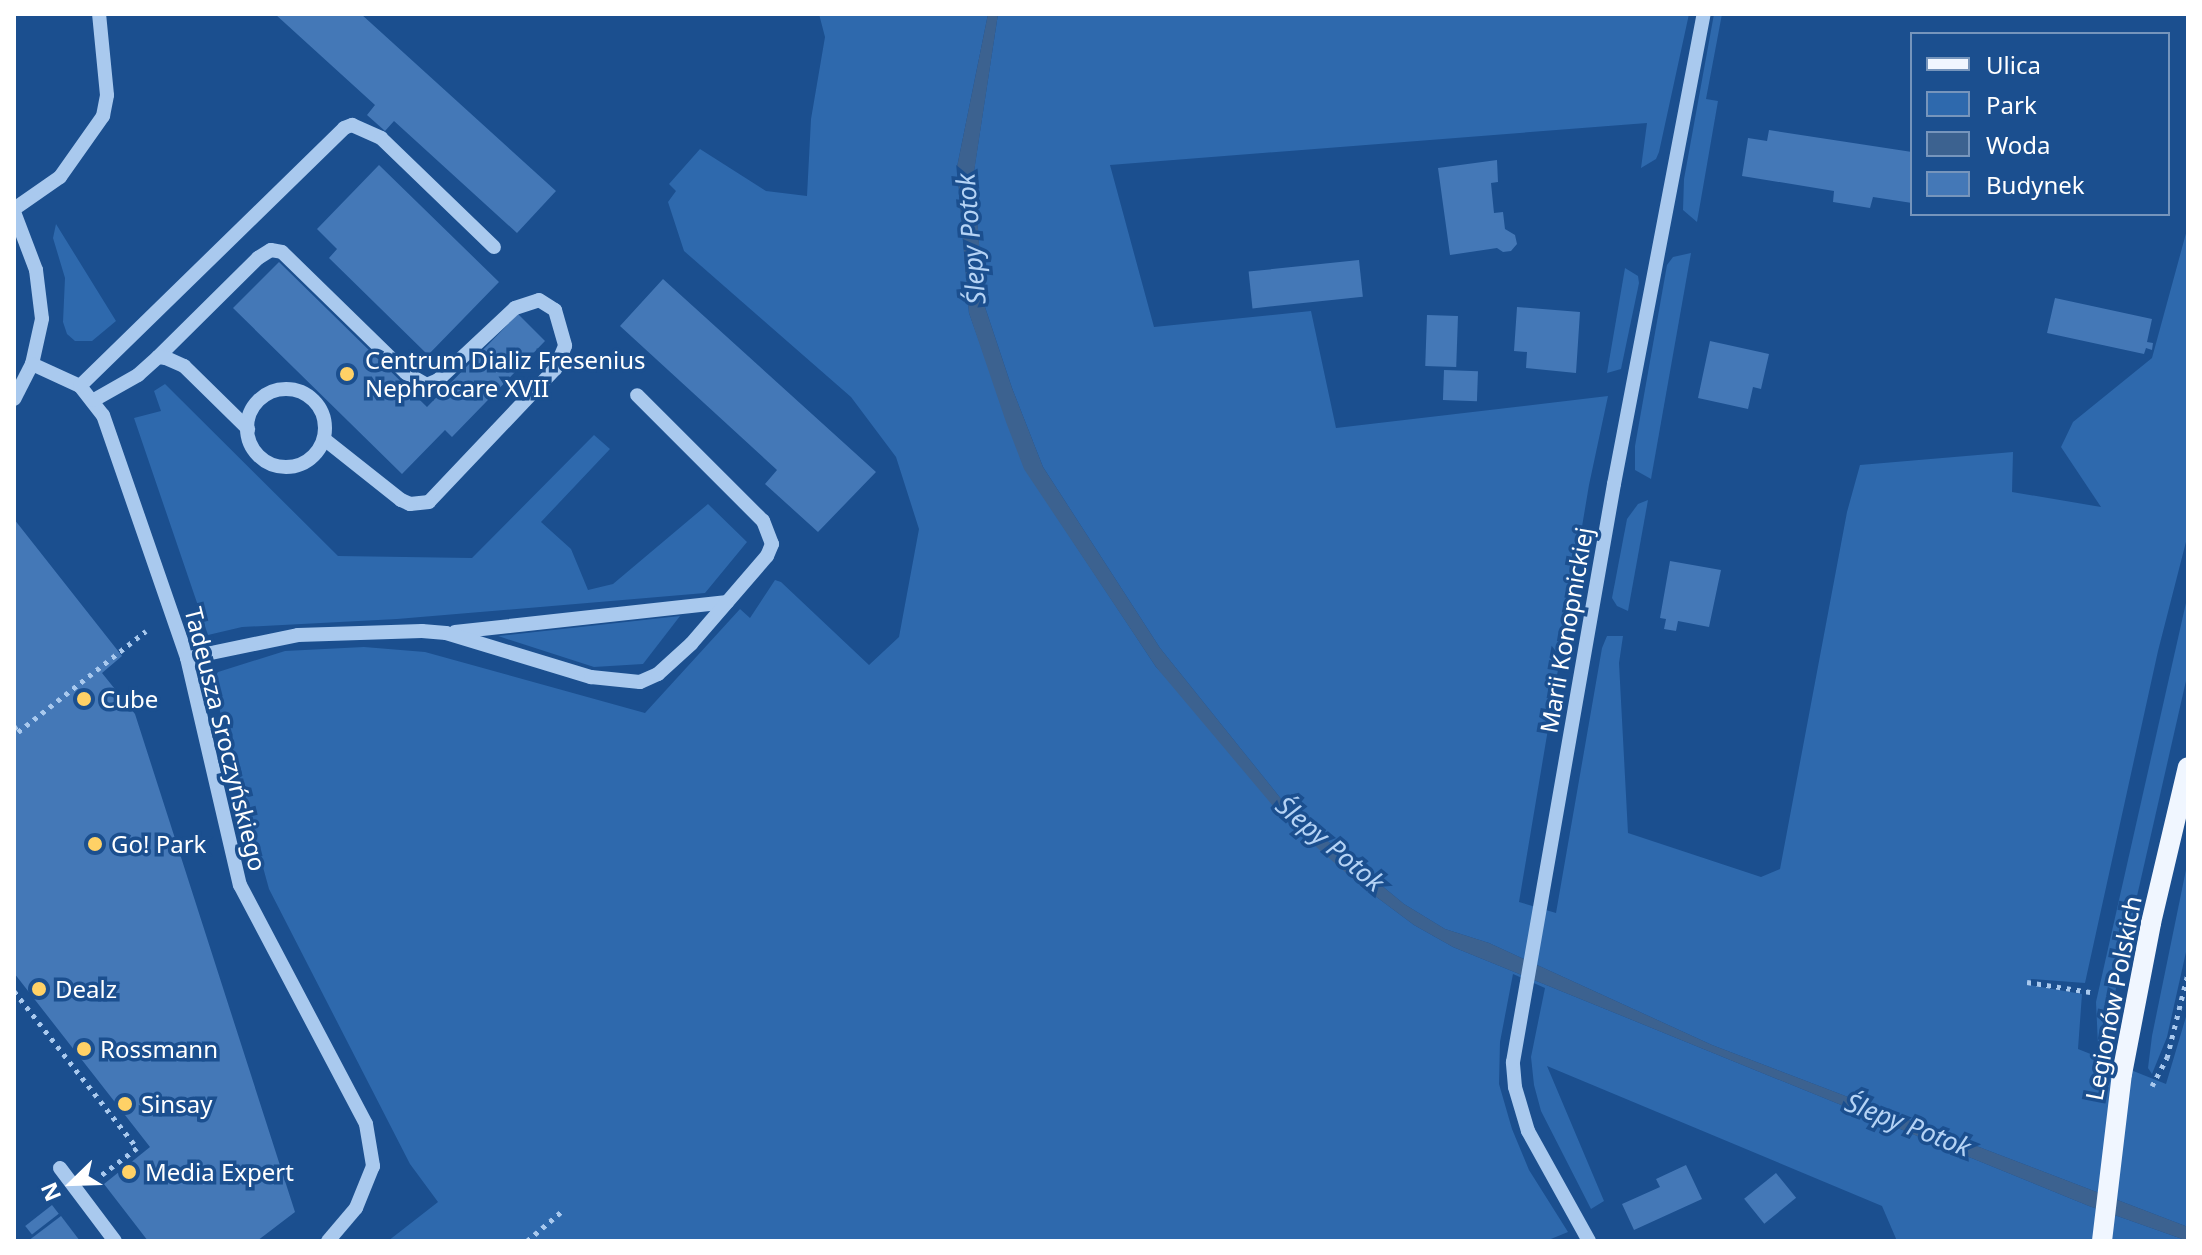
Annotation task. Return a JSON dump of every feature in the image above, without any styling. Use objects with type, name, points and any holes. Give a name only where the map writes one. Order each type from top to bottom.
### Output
[{"type":"main road","name":"Legionów Polskich","points":[[2102,1241],[2122,1074],[2151,923],[2188,767]]},
{"type":"street","points":[[14,399],[32,364],[42,319],[40,286],[14,210],[60,177],[103,116],[107,95],[99,14]]},
{"type":"street","name":"Marii Konopnickiej","points":[[1589,1241],[1528,1131],[1515,1087],[1513,1062],[1571,721],[1704,14]]},
{"type":"street","points":[[80,386],[344,128],[352,125],[381,138],[494,247]]},
{"type":"street","points":[[94,400],[138,375],[258,258],[271,250],[282,252],[406,373],[427,385],[438,380],[515,308],[539,300],[555,310],[565,346],[555,369],[429,502],[410,504],[401,500],[324,439]]},
{"type":"street","points":[[158,357],[184,366],[248,429]]},
{"type":"street","name":"Tadeusza Sroczyńskiego","points":[[32,364],[80,386],[94,400],[119,461],[187,658],[240,885],[366,1124],[373,1166],[356,1208],[328,1241]]},
{"type":"street","points":[[293,389],[315,402],[326,426],[324,439],[310,460],[286,467],[262,459],[254,450],[248,429],[250,413],[257,402],[279,390],[293,389]]},
{"type":"street","points":[[446,633],[591,677],[640,682],[676,661],[767,556],[772,544],[763,521],[637,395]]},
{"type":"street","points":[[187,658],[298,635],[446,633],[727,602]]},
{"type":"street","points":[[60,1168],[115,1241]]},
{"type":"path","points":[[14,726],[18,732],[146,631]]},
{"type":"path","points":[[2154,1080],[2167,1058],[2188,973]]},
{"type":"path","points":[[2027,982],[2090,992]]},
{"type":"path","points":[[14,991],[137,1148],[100,1176]]},
{"type":"path","points":[[527,1241],[561,1212]]},
{"type":"green space","points":[[819,14],[988,14],[957,167],[969,313],[1025,469],[1156,667],[1359,884],[1414,925],[1453,947],[2089,1206],[2188,1241],[1897,1241],[1882,1206],[1547,1066],[1604,1201],[1591,1209],[1541,1111],[1534,1085],[1531,1057],[1545,988],[1513,974],[1500,1042],[1499,1084],[1512,1129],[1529,1170],[1568,1232],[1546,1241],[388,1241],[438,1202],[410,1164],[269,889],[212,682],[218,672],[285,651],[364,647],[425,652],[645,713],[740,609],[750,618],[775,580],[781,582],[869,665],[899,637],[919,529],[896,457],[851,397],[684,251],[668,202],[676,191],[669,184],[700,149],[766,191],[807,196],[811,119],[825,37]]},
{"type":"green space","points":[[998,14],[1689,14],[1659,152],[1656,159],[1641,168],[1647,123],[1110,165],[1154,327],[1311,311],[1336,428],[1608,396],[1589,485],[1519,902],[1556,913],[1602,648],[1607,636],[1623,636],[1619,663],[1628,833],[1761,877],[1780,869],[1847,512],[1860,465],[2013,452],[2012,492],[2101,507],[2061,447],[2073,422],[2152,358],[2188,226],[2188,534],[2158,651],[2085,983],[2031,979],[2029,985],[2082,994],[2078,1049],[2166,1084],[2188,1010],[2188,1227],[1712,1045],[1489,943],[1445,929],[1404,904],[1290,810],[1160,648],[1043,467],[1012,388],[983,301],[974,171]]},
{"type":"green space","points":[[1714,14],[1722,14],[1706,99],[1718,101],[1697,222],[1683,210],[1684,179]]},
{"type":"green space","points":[[56,224],[116,321],[92,341],[75,341],[67,334],[63,322],[65,278],[53,238]]},
{"type":"green space","points":[[1691,253],[1651,479],[1635,470],[1635,446],[1667,265],[1673,257]]},
{"type":"green space","points":[[1625,268],[1638,276],[1639,283],[1621,369],[1607,373]]},
{"type":"green space","points":[[165,384],[338,556],[472,558],[594,435],[610,449],[541,522],[571,549],[588,590],[613,584],[708,504],[747,542],[705,593],[397,619],[242,627],[208,635],[134,418],[161,411],[154,391]]},
{"type":"green space","points":[[1648,500],[1628,611],[1617,606],[1612,598],[1627,519],[1638,504]]},
{"type":"green space","points":[[2188,594],[2188,672],[2102,1050],[2098,1045],[2096,1002]]},
{"type":"green space","points":[[680,616],[643,664],[594,667],[498,636]]},
{"type":"green space","points":[[2188,860],[2188,943],[2167,1037],[2152,1074],[2148,1068],[2152,1036]]},
{"type":"water","name":"Ślepy Potok","points":[[988,14],[998,14],[974,172],[983,301],[1012,388],[1043,467],[1160,648],[1290,810],[1404,904],[1445,929],[1489,943],[1712,1045],[2188,1227],[2188,1241],[2089,1206],[1453,947],[1414,925],[1359,884],[1284,819],[1156,667],[1024,469],[1006,422],[969,313],[957,167]]},
{"type":"building","points":[[275,14],[361,14],[556,191],[517,233],[394,121],[385,131],[367,115],[375,105]]},
{"type":"building","points":[[1769,130],[1910,152],[1910,203],[1873,197],[1870,208],[1833,202],[1834,191],[1742,176],[1748,138],[1767,141]]},
{"type":"building","points":[[1497,160],[1498,182],[1491,183],[1494,213],[1503,212],[1505,229],[1515,235],[1517,244],[1511,251],[1503,252],[1497,248],[1450,255],[1438,168]]},
{"type":"building","points":[[379,165],[499,282],[428,355],[329,258],[337,249],[317,229]]},
{"type":"building","points":[[1359,260],[1363,297],[1252,308],[1249,272]]},
{"type":"building","name":"Centrum Dializ Fresenius Nephrocare XVII","points":[[279,262],[427,407],[518,314],[545,341],[452,437],[445,430],[402,474],[233,308]]},
{"type":"building","points":[[663,279],[876,472],[818,532],[765,484],[777,470],[620,326]]},
{"type":"building","points":[[2055,298],[2152,319],[2147,342],[2153,343],[2152,350],[2146,348],[2144,354],[2047,333]]},
{"type":"building","points":[[1517,307],[1580,312],[1576,373],[1526,368],[1527,352],[1514,351]]},
{"type":"building","points":[[1427,315],[1458,316],[1456,367],[1425,366]]},
{"type":"building","points":[[1710,341],[1769,354],[1761,389],[1753,387],[1748,409],[1698,398]]},
{"type":"building","points":[[1444,370],[1478,371],[1477,401],[1443,400]]},
{"type":"building","name":"Go! Park","points":[[14,519],[122,656],[102,673],[135,714],[295,1212],[257,1241],[148,1241],[104,1184],[150,1147],[14,973]]},
{"type":"building","points":[[1670,561],[1721,570],[1709,627],[1678,621],[1676,631],[1664,629],[1666,619],[1660,618]]},
{"type":"building","points":[[1686,1165],[1702,1199],[1634,1230],[1622,1204],[1660,1187],[1656,1179]]},
{"type":"building","points":[[1776,1173],[1796,1198],[1764,1224],[1744,1199]]},
{"type":"building","points":[[52,1205],[59,1214],[32,1235],[25,1226]]},
{"type":"building","points":[[61,1216],[80,1241],[28,1241]]},
{"type":"place","name":"Centrum Dializ Fresenius Nephrocare XVII","points":[[347,374]]},
{"type":"place","name":"Cube","points":[[84,699]]},
{"type":"place","name":"Go! Park","points":[[95,844]]},
{"type":"place","name":"Dealz","points":[[39,989]]},
{"type":"place","name":"Rossmann","points":[[84,1049]]},
{"type":"place","name":"Sinsay","points":[[125,1104]]},
{"type":"place","name":"Media Expert","points":[[129,1172]]}]
